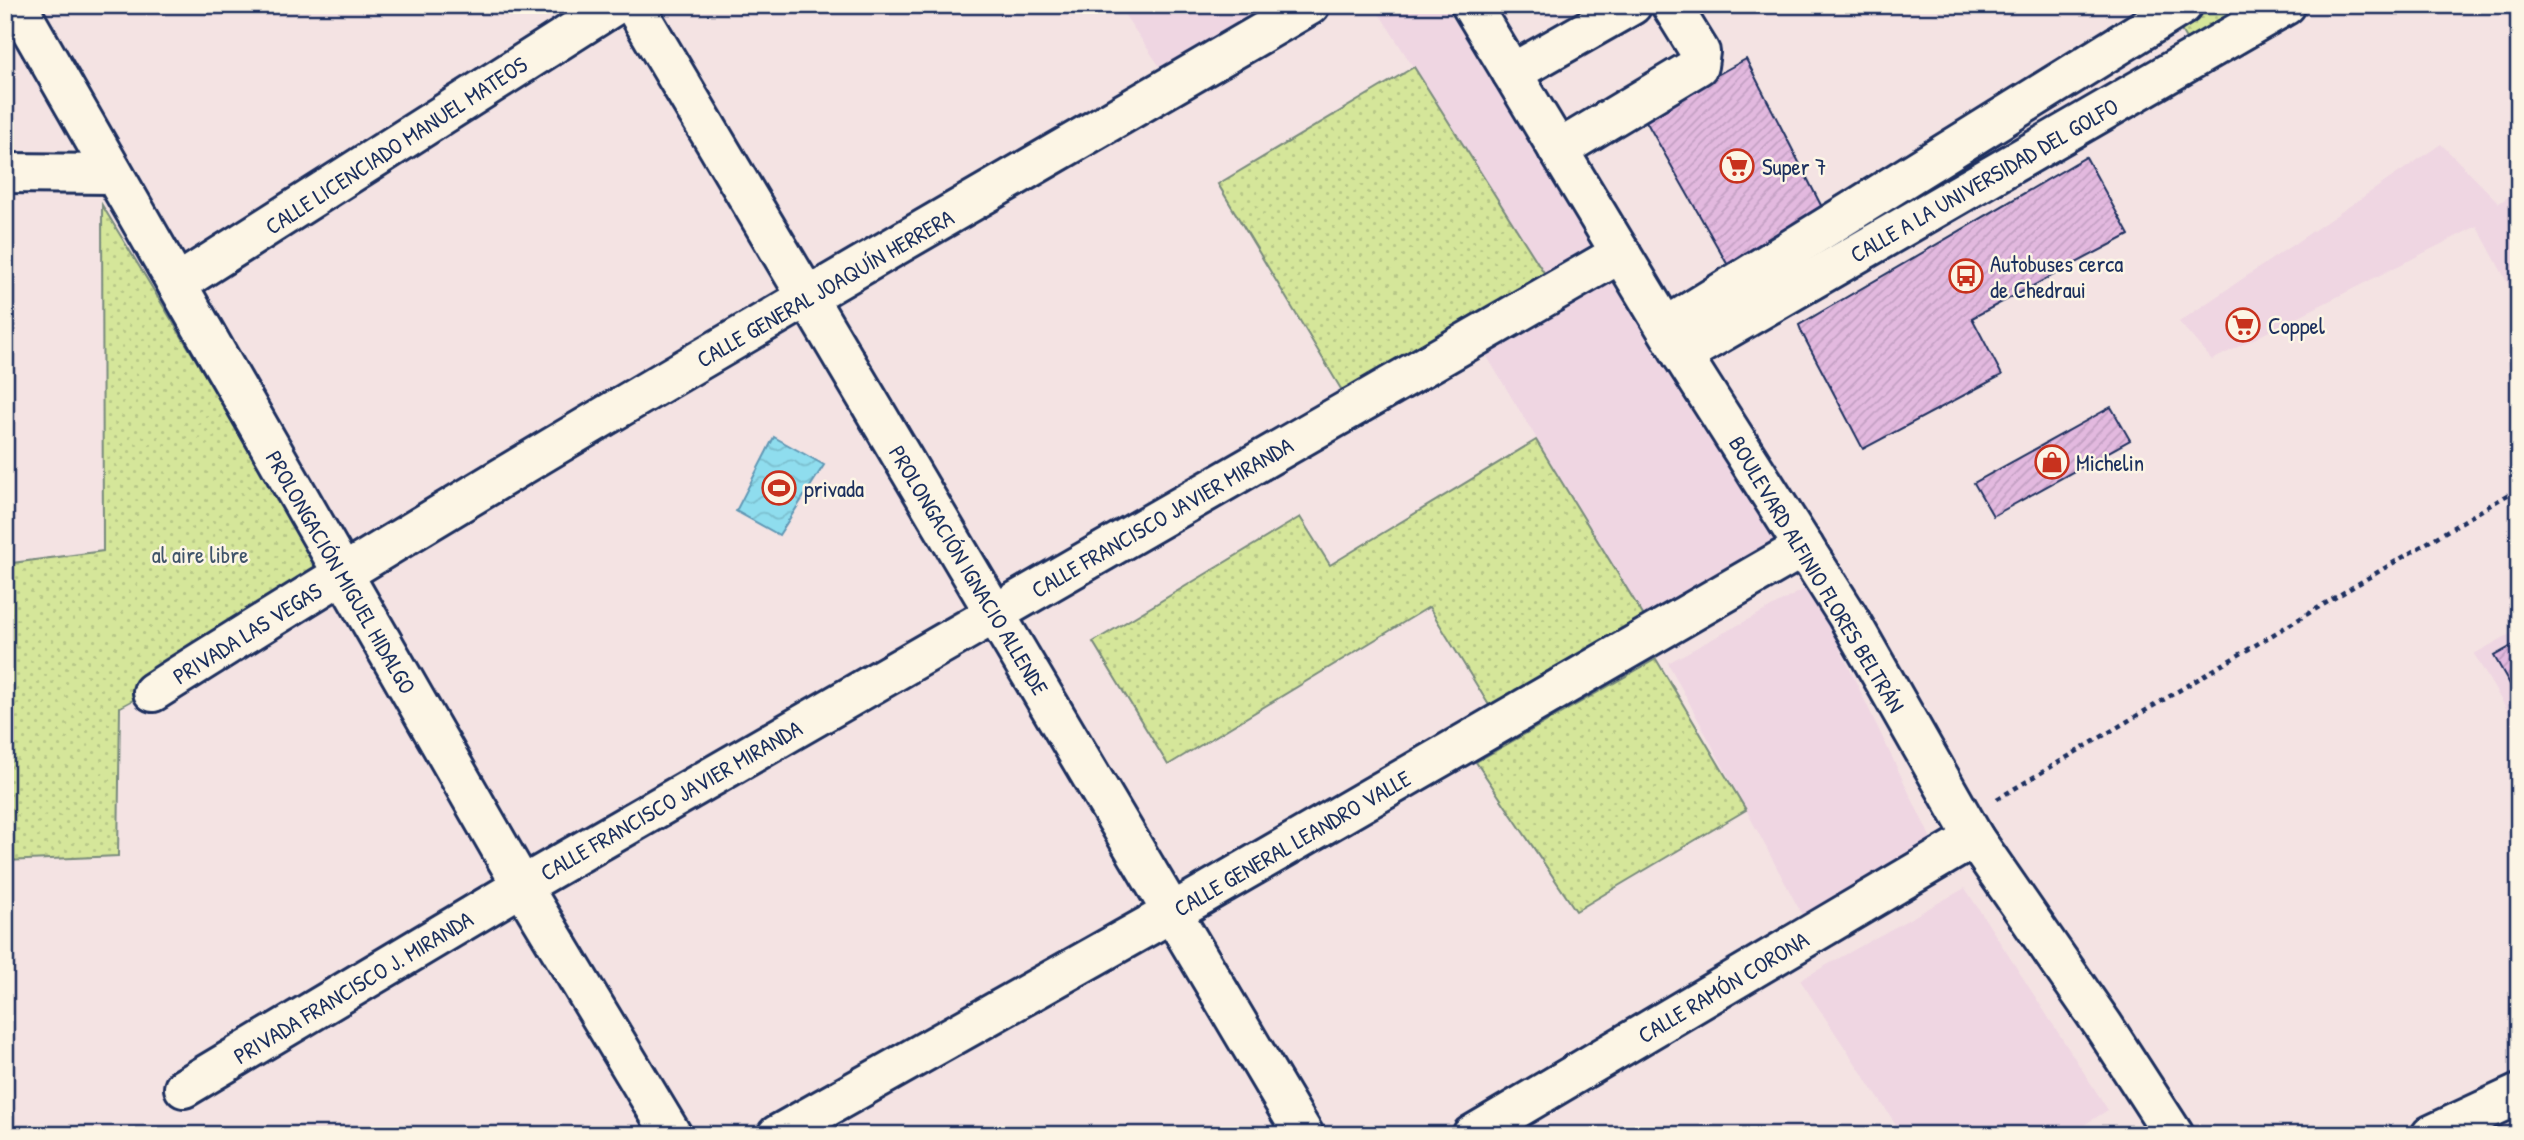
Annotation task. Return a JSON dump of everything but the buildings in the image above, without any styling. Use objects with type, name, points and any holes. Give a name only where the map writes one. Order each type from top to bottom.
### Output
[{"type":"street","name":"PROLONGACIÓN MIGUEL HIDALGO","points":[[16,5],[522,886],[672,1135]]},
{"type":"street","name":"CALLE LICENCIADO MANUEL MATEOS","points":[[177,284],[615,5]]},
{"type":"street","name":"PROLONGACIÓN IGNACIO ALLENDE","points":[[634,5],[1304,1135]]},
{"type":"street","name":"CALLE GENERAL JOAQUÍN HERRERA","points":[[341,573],[1310,5]]},
{"type":"street","name":"BOULEVARD ALFINIO FLORES BELTRÁN","points":[[1471,5],[1674,341],[1847,615],[1969,829],[2103,1025],[2174,1135]]},
{"type":"street","points":[[1512,73],[1632,5]]},
{"type":"street","points":[[1558,150],[1698,66],[1700,52],[1671,5]]},
{"type":"street","name":"CALLE A LA UNIVERSIDAD DEL GOLFO","points":[[1674,341],[2197,57],[2286,5]]},
{"type":"street","points":[[2178,8],[2197,57]]},
{"type":"street","name":"CALLE A LA UNIVERSIDAD DEL GOLFO","points":[[1674,341],[2178,8]]},
{"type":"street","points":[[5,173],[113,174]]},
{"type":"street","name":"CALLE FRANCISCO JAVIER MIRANDA","points":[[522,886],[1621,253]]},
{"type":"street","name":"CALLE GENERAL LEANDRO VALLE","points":[[777,1135],[1171,913],[1804,547]]},
{"type":"street","name":"PRIVADA LAS VEGAS","points":[[153,692],[341,573]]},
{"type":"street","name":"CALLE RAMÓN CORONA","points":[[1472,1135],[1969,829]]},
{"type":"street","name":"PRIVADA FRANCISCO J. MIRANDA","points":[[184,1088],[522,886]]},
{"type":"street","points":[[2431,1135],[2519,1094]]},
{"type":"path","points":[[1969,829],[2519,488]]},
{"type":"shaded area","points":[[1118,5],[1316,5],[1177,92]]},
{"type":"shaded area","points":[[1444,5],[1601,247],[1548,279],[1375,7]]},
{"type":"shaded area","points":[[2441,144],[2499,203],[2519,190],[2519,304],[2477,226],[2212,360],[2179,322]]},
{"type":"shaded area","points":[[1611,274],[1793,551],[1651,628],[1483,350]]},
{"type":"shaded area","points":[[1810,586],[1946,870],[1816,941],[1668,663]]},
{"type":"shaded area","points":[[2519,629],[2519,730],[2474,654]]},
{"type":"shaded area","points":[[1965,888],[2108,1110],[2068,1135],[1903,1135],[1800,980]]},
{"type":"green space","points":[[2166,5],[2280,5],[2195,54]]},
{"type":"green space","points":[[1414,67],[1548,279],[1347,399],[1218,184]]},
{"type":"green space","name":"al aire libre","points":[[102,205],[336,591],[120,707],[118,856],[5,861],[5,564],[103,551]]},
{"type":"green space","points":[[1536,440],[1651,628],[1498,720],[1429,607],[1168,765],[1093,642],[1300,517],[1330,565]]},
{"type":"green space","points":[[1656,659],[1746,810],[1576,911],[1476,762]]},
{"type":"water","name":"privada","points":[[774,437],[824,465],[779,535],[736,511]]},
{"type":"place","name":"Super 7","points":[[1737,166]]},
{"type":"place","name":"Autobuses cerca de Chedraui","points":[[1966,276]]},
{"type":"place","name":"Coppel","points":[[2243,325]]},
{"type":"place","name":"Michelin","points":[[2052,462]]},
{"type":"place","name":"privada","points":[[779,488]]}]
